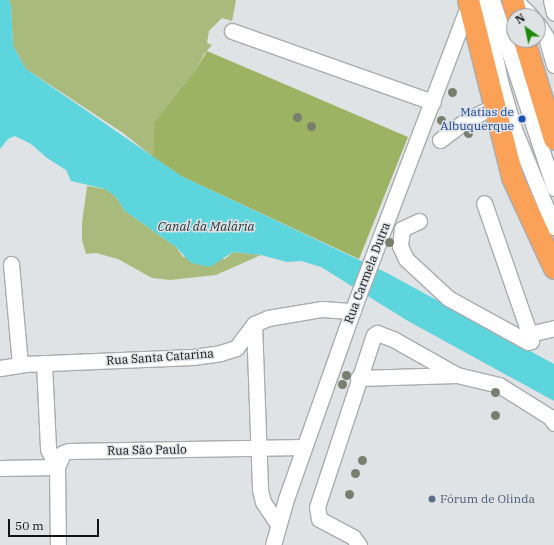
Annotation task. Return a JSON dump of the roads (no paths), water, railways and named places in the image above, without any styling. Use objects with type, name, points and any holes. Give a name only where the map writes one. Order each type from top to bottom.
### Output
[{"type":"highway","points":[[474,1],[475,26],[512,177],[554,268]]},
{"type":"highway","points":[[526,48],[554,139]]},
{"type":"street","points":[[492,0],[554,188]]},
{"type":"street","points":[[551,0],[554,13]]},
{"type":"street","points":[[474,1],[514,129],[554,227]]},
{"type":"street","name":"Rua Carmela Dutra","points":[[273,545],[278,524],[304,447],[358,296],[474,1]]},
{"type":"street","points":[[475,26],[500,81]]},
{"type":"street","points":[[232,31],[433,102]]},
{"type":"street","points":[[546,37],[554,65]]},
{"type":"street","points":[[440,140],[467,120],[494,106]]},
{"type":"street","points":[[419,221],[402,229],[400,246],[406,259],[448,298],[524,341],[531,341],[484,203]]},
{"type":"street","points":[[11,264],[20,364]]},
{"type":"street","points":[[278,524],[263,502],[260,490],[254,324],[268,318],[322,309],[338,308],[353,311]]},
{"type":"street","name":"Rua Santa Catarina","points":[[0,368],[20,364],[194,357],[220,353],[236,348],[254,324]]},
{"type":"street","points":[[529,334],[554,328]]},
{"type":"street","points":[[359,545],[353,537],[324,523],[317,513],[324,481],[371,338],[377,333],[456,375]]},
{"type":"street","points":[[44,363],[48,449],[57,467],[58,545]]},
{"type":"street","points":[[358,378],[456,375],[499,385],[550,417],[554,423]]},
{"type":"street","name":"Rua São Paulo","points":[[57,467],[63,453],[69,451],[304,447]]},
{"type":"street","points":[[0,468],[57,467]]},
{"type":"water","name":"Canal da Malária","points":[[0,0],[9,0],[11,5],[13,46],[26,69],[181,176],[387,273],[554,364],[554,401],[408,321],[321,267],[301,261],[287,262],[261,255],[233,252],[210,267],[191,263],[176,247],[125,211],[116,197],[105,189],[71,181],[66,170],[47,158],[31,144],[15,136],[8,139],[0,149]]},
{"type":"place","name":"Matias de Albuquerque","points":[[522,119]]},
{"type":"place","name":"Fórum de Olinda","points":[[432,499]]}]
